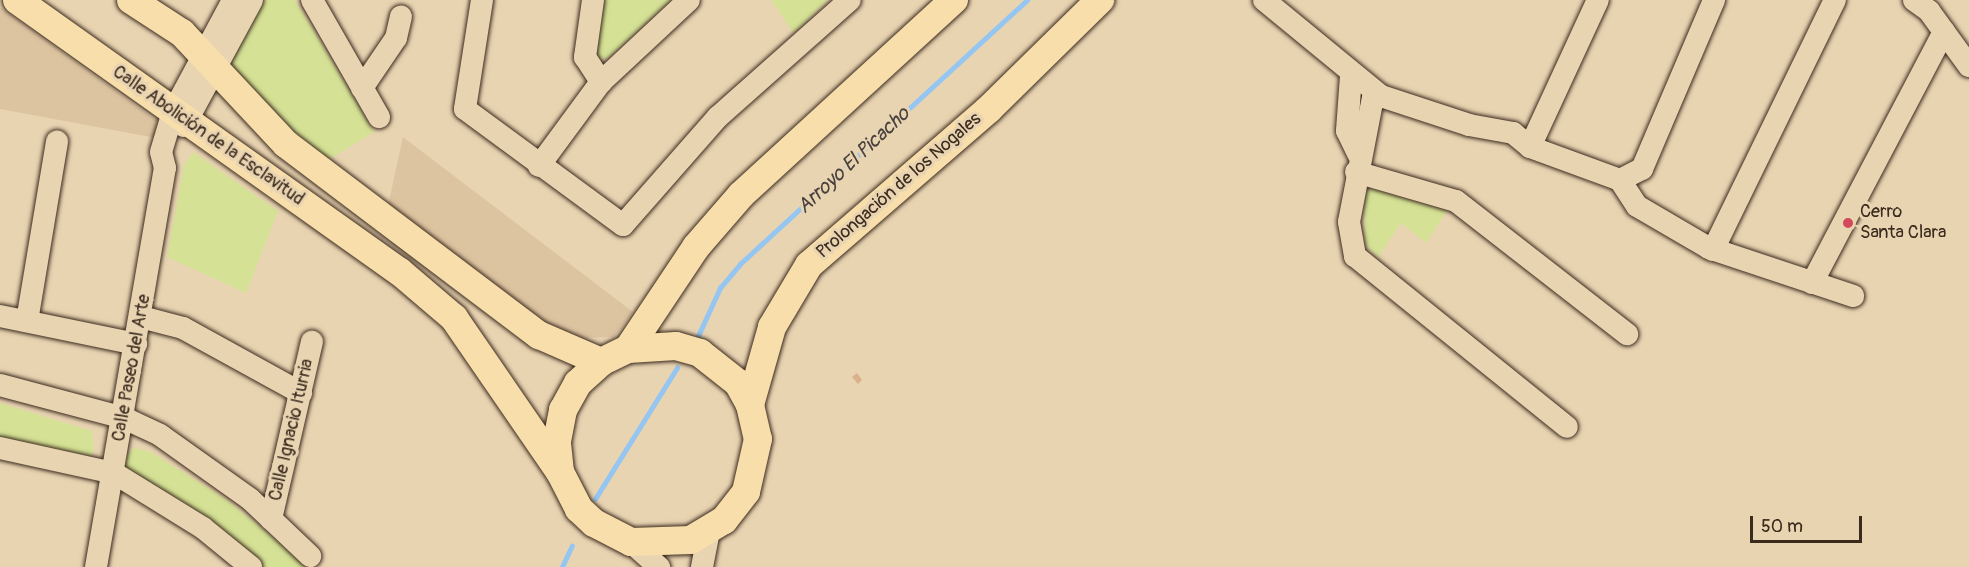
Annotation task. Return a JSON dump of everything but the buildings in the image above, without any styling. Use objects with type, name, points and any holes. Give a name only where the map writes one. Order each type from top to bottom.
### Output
[{"type":"main road","name":"Calle Abolición de la Esclavitud","points":[[17,0],[400,272]]},
{"type":"main road","name":"Calle Abolición de la Esclavitud","points":[[131,0],[160,15],[210,61],[286,144],[539,335],[601,362]]},
{"type":"main road","name":"Prolongación de los Nogales","points":[[628,348],[696,247],[741,195],[954,0]]},
{"type":"main road","name":"Prolongación de los Nogales","points":[[750,405],[772,327],[809,265],[989,109],[1100,0]]},
{"type":"main road","name":"Prolongación de los Nogales","points":[[400,272],[454,318],[477,346],[532,437],[560,472],[586,516],[631,542],[671,545],[709,531],[736,507],[753,475],[758,440],[750,405],[732,377],[700,353],[668,345],[628,348],[601,362],[578,383],[563,410],[556,441],[560,472]]},
{"type":"street","name":"Calle Paseo del Arte","points":[[210,61],[233,0]]},
{"type":"street","name":"Calle Paseo del Arte","points":[[96,567],[124,418],[165,168],[161,153],[210,61],[252,0]]},
{"type":"street","points":[[312,0],[379,117]]},
{"type":"street","points":[[482,0],[465,109],[622,225],[718,117],[850,0]]},
{"type":"street","points":[[593,0],[585,57],[601,82]]},
{"type":"street","points":[[539,165],[601,82],[689,0]]},
{"type":"street","points":[[1264,0],[1374,92],[1469,125],[1513,133],[1530,147],[1620,180],[1637,206],[1713,250],[1853,296]]},
{"type":"street","points":[[1530,147],[1598,0]]},
{"type":"street","points":[[1620,180],[1642,169],[1714,0]]},
{"type":"street","points":[[1713,250],[1835,0]]},
{"type":"street","points":[[1914,0],[1944,32],[1969,66]]},
{"type":"street","points":[[362,88],[396,38],[401,17]]},
{"type":"street","points":[[1812,283],[1944,32]]},
{"type":"street","points":[[1351,75],[1347,131],[1357,163]]},
{"type":"street","points":[[1374,92],[1370,134],[1357,163],[1348,222],[1355,256],[1567,427]]},
{"type":"street","points":[[27,321],[57,141]]},
{"type":"street","points":[[1357,163],[1456,201],[1627,334]]},
{"type":"street","points":[[0,316],[136,344]]},
{"type":"street","points":[[141,317],[192,333],[301,393]]},
{"type":"street","name":"Calle Ignacio Iturria","points":[[271,519],[312,342]]},
{"type":"street","points":[[0,385],[124,418],[211,468],[310,556]]},
{"type":"street","points":[[0,448],[114,473],[203,528],[251,567]]},
{"type":"street","points":[[702,567],[709,531]]},
{"type":"street","points":[[631,542],[659,567]]},
{"type":"shaded area","points":[[0,7],[157,121],[156,138],[0,109]]},
{"type":"shaded area","points":[[403,137],[633,312],[614,337],[573,338],[529,314],[387,210]]},
{"type":"green space","points":[[265,0],[295,0],[374,132],[328,160],[295,136],[237,76],[230,59]]},
{"type":"green space","points":[[605,0],[671,0],[609,57],[599,60],[594,53]]},
{"type":"green space","points":[[771,0],[827,0],[794,33]]},
{"type":"green space","points":[[193,152],[278,211],[246,293],[167,257],[184,166]]},
{"type":"green space","points":[[1370,188],[1447,211],[1426,243],[1401,223],[1378,257],[1365,245],[1364,195]]},
{"type":"green space","points":[[0,403],[92,431],[94,451],[89,458],[0,437]]},
{"type":"green space","points":[[134,448],[149,451],[227,500],[309,567],[254,567],[125,474],[122,460]]},
{"type":"waterway","name":"Arroyo El Picacho","points":[[698,336],[720,288],[740,264],[1027,0]]},
{"type":"waterway","name":"Arroyo El Picacho","points":[[595,499],[677,368]]},
{"type":"waterway","name":"Arroyo El Picacho","points":[[562,567],[572,546]]},
{"type":"place","name":"Cerro Santa Clara","points":[[1848,223]]}]
